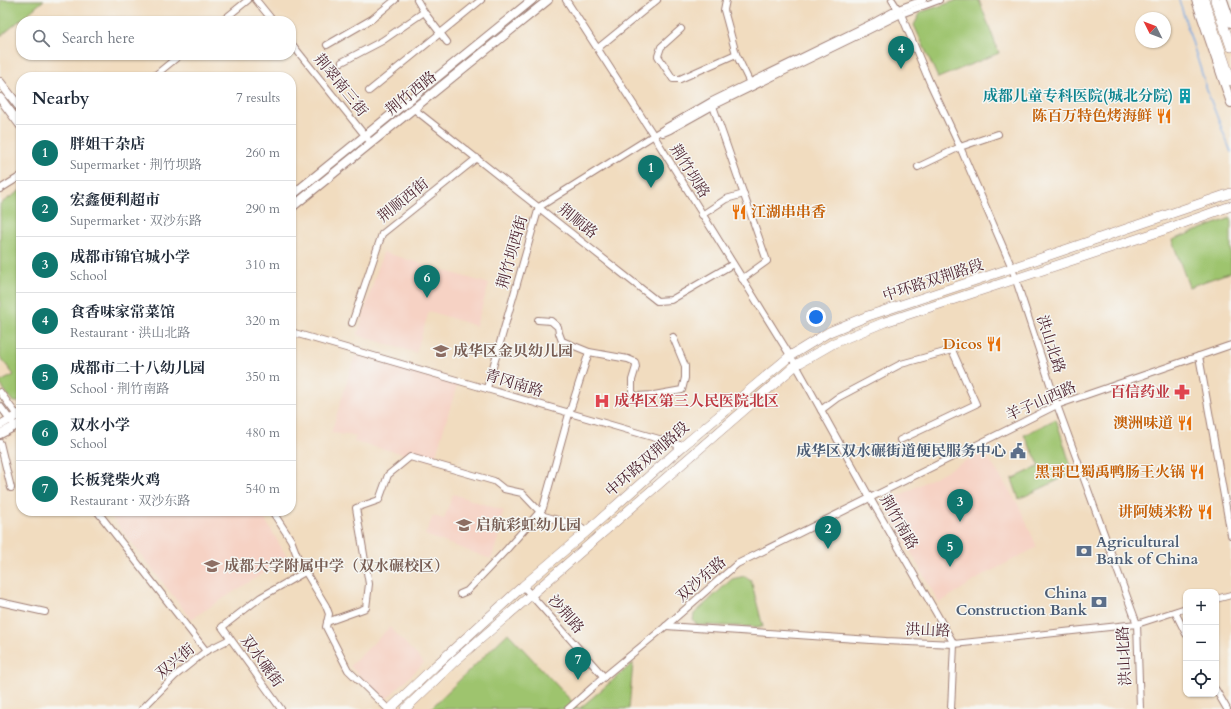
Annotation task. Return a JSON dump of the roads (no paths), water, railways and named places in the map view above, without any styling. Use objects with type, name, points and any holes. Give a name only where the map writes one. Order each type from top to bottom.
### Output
[{"type":"main road","name":"荆竹西路","points":[[296,204],[368,139],[532,0]]},
{"type":"main road","name":"荆竹西路","points":[[296,192],[368,139],[414,108],[548,0]]},
{"type":"main road","points":[[1196,0],[1231,103]]},
{"type":"main road","points":[[1204,0],[1231,80]]},
{"type":"main road","points":[[1215,0],[1231,47]]},
{"type":"main road","points":[[1223,0],[1231,23]]},
{"type":"main road","points":[[0,82],[16,103]]},
{"type":"main road","points":[[0,98],[16,119]]},
{"type":"main road","name":"中环路双荆路段","points":[[389,709],[523,586],[683,446],[790,356],[829,332],[868,316],[1231,193]]},
{"type":"main road","name":"中环路双荆路段","points":[[405,709],[455,661],[796,365],[834,343],[885,322],[1231,206]]},
{"type":"main road","points":[[0,424],[16,420]]},
{"type":"main road","points":[[0,434],[16,421]]},
{"type":"street","points":[[228,16],[248,0]]},
{"type":"street","points":[[256,0],[269,16]]},
{"type":"street","points":[[327,45],[372,19],[395,0]]},
{"type":"street","points":[[417,0],[424,12],[447,42]]},
{"type":"street","points":[[369,91],[481,0]]},
{"type":"street","name":"荆竹坝路","points":[[566,0],[654,136],[790,356]]},
{"type":"street","points":[[598,48],[657,0]]},
{"type":"street","points":[[726,0],[724,10],[736,54],[751,85]]},
{"type":"street","name":"洪山北路","points":[[892,0],[900,11],[930,83],[960,147],[1012,268],[1057,405],[1137,624],[1140,709]]},
{"type":"street","points":[[654,136],[712,101],[863,34],[900,11],[923,0]]},
{"type":"street","points":[[900,11],[939,0]]},
{"type":"street","points":[[342,62],[382,41],[424,12]]},
{"type":"street","points":[[681,29],[661,47],[658,56],[673,79],[680,79],[736,54]]},
{"type":"street","name":"荆翠南三街","points":[[296,49],[368,139]]},
{"type":"street","points":[[159,72],[174,60]]},
{"type":"street","points":[[654,136],[670,130],[751,85]]},
{"type":"street","points":[[713,106],[767,261],[742,279]]},
{"type":"street","name":"荆顺路","points":[[414,108],[657,301],[671,300],[733,264]]},
{"type":"street","points":[[918,167],[960,147],[998,134]]},
{"type":"street","name":"荆竹坝西街","points":[[487,388],[539,207],[654,136]]},
{"type":"street","name":"荆顺西街","points":[[352,323],[382,234],[477,158]]},
{"type":"street","points":[[0,189],[16,179]]},
{"type":"street","points":[[702,215],[726,199],[744,194]]},
{"type":"street","points":[[538,320],[551,321],[558,327],[562,341],[589,352],[628,358],[635,362],[636,368],[632,380],[632,392],[635,396],[654,395],[682,390],[685,378],[685,366],[673,337]]},
{"type":"street","name":"青冈南路","points":[[296,333],[487,388],[568,414],[683,446]]},
{"type":"street","name":"羊子山西路","points":[[870,498],[1057,405],[1231,345]]},
{"type":"street","points":[[821,410],[837,398],[901,364],[952,350],[976,404],[900,440]]},
{"type":"street","points":[[460,594],[467,591],[543,508],[568,414],[589,352]]},
{"type":"street","name":"荆竹南路","points":[[790,356],[954,644]]},
{"type":"street","points":[[1199,356],[1231,535]]},
{"type":"street","points":[[0,392],[16,418]]},
{"type":"street","points":[[0,406],[16,419]]},
{"type":"street","points":[[0,443],[11,488]]},
{"type":"street","points":[[327,622],[366,608],[369,584],[356,508],[379,500],[388,475],[410,457],[494,481],[504,489],[522,493],[544,516],[579,526],[586,532]]},
{"type":"street","name":"双沙东路","points":[[568,709],[738,564],[870,498]]},
{"type":"street","points":[[101,516],[206,651]]},
{"type":"street","points":[[275,516],[291,540],[298,561],[326,606],[329,614],[326,627],[348,670],[389,709]]},
{"type":"street","name":"双水碾街","points":[[281,709],[222,627],[261,597],[305,572]]},
{"type":"street","name":"沙荆路","points":[[523,586],[604,677]]},
{"type":"street","points":[[1219,598],[1231,595]]},
{"type":"street","points":[[0,602],[45,612]]},
{"type":"street","name":"洪山路","points":[[666,626],[886,641],[954,644],[1137,624],[1183,609]]},
{"type":"street","points":[[1175,612],[1183,628]]},
{"type":"street","name":"双兴街","points":[[142,709],[175,676],[206,651],[230,639]]},
{"type":"street","points":[[951,709],[954,644]]},
{"type":"street","points":[[1219,695],[1227,709]]},
{"type":"waterway","points":[[1179,0],[1209,96],[1231,152]]},
{"type":"place","name":"食香味家常菜馆","points":[[901,69]]},
{"type":"place","name":"成都儿童专科医院(城北分院)","points":[[1185,96]]},
{"type":"place","name":"陈百万特色烤海鲜","points":[[1164,116]]},
{"type":"place","name":"胖姐干杂店","points":[[651,188]]},
{"type":"place","name":"江湖串串香","points":[[739,212]]},
{"type":"place","name":"双水小学","points":[[427,298]]},
{"type":"place","name":"Dicos","points":[[994,344]]},
{"type":"place","name":"成华区金贝幼儿园","points":[[441,351]]},
{"type":"place","name":"百信药业","points":[[1182,392]]},
{"type":"place","name":"成华区第三人民医院北区","points":[[602,401]]},
{"type":"place","name":"澳洲味道","points":[[1185,423]]},
{"type":"place","name":"成华区双水碾街道便民服务中心","points":[[1018,451]]},
{"type":"place","name":"黑哥巴蜀禹鸭肠王火锅","points":[[1197,472]]},
{"type":"place","name":"讲阿姨米粉","points":[[1205,512]]},
{"type":"place","name":"成都市锦官城小学","points":[[960,522]]},
{"type":"place","name":"启航彩虹幼儿园","points":[[464,525]]},
{"type":"place","name":"宏鑫便利超市","points":[[828,549]]},
{"type":"place","name":"Agricultural Bank of China","points":[[1084,551]]},
{"type":"place","name":"成都大学附属中学（双水碾校区）","points":[[212,566]]},
{"type":"place","name":"成都市二十八幼儿园","points":[[950,567]]},
{"type":"place","name":"China Construction Bank","points":[[1099,602]]},
{"type":"place","name":"长板凳柴火鸡","points":[[578,680]]}]
